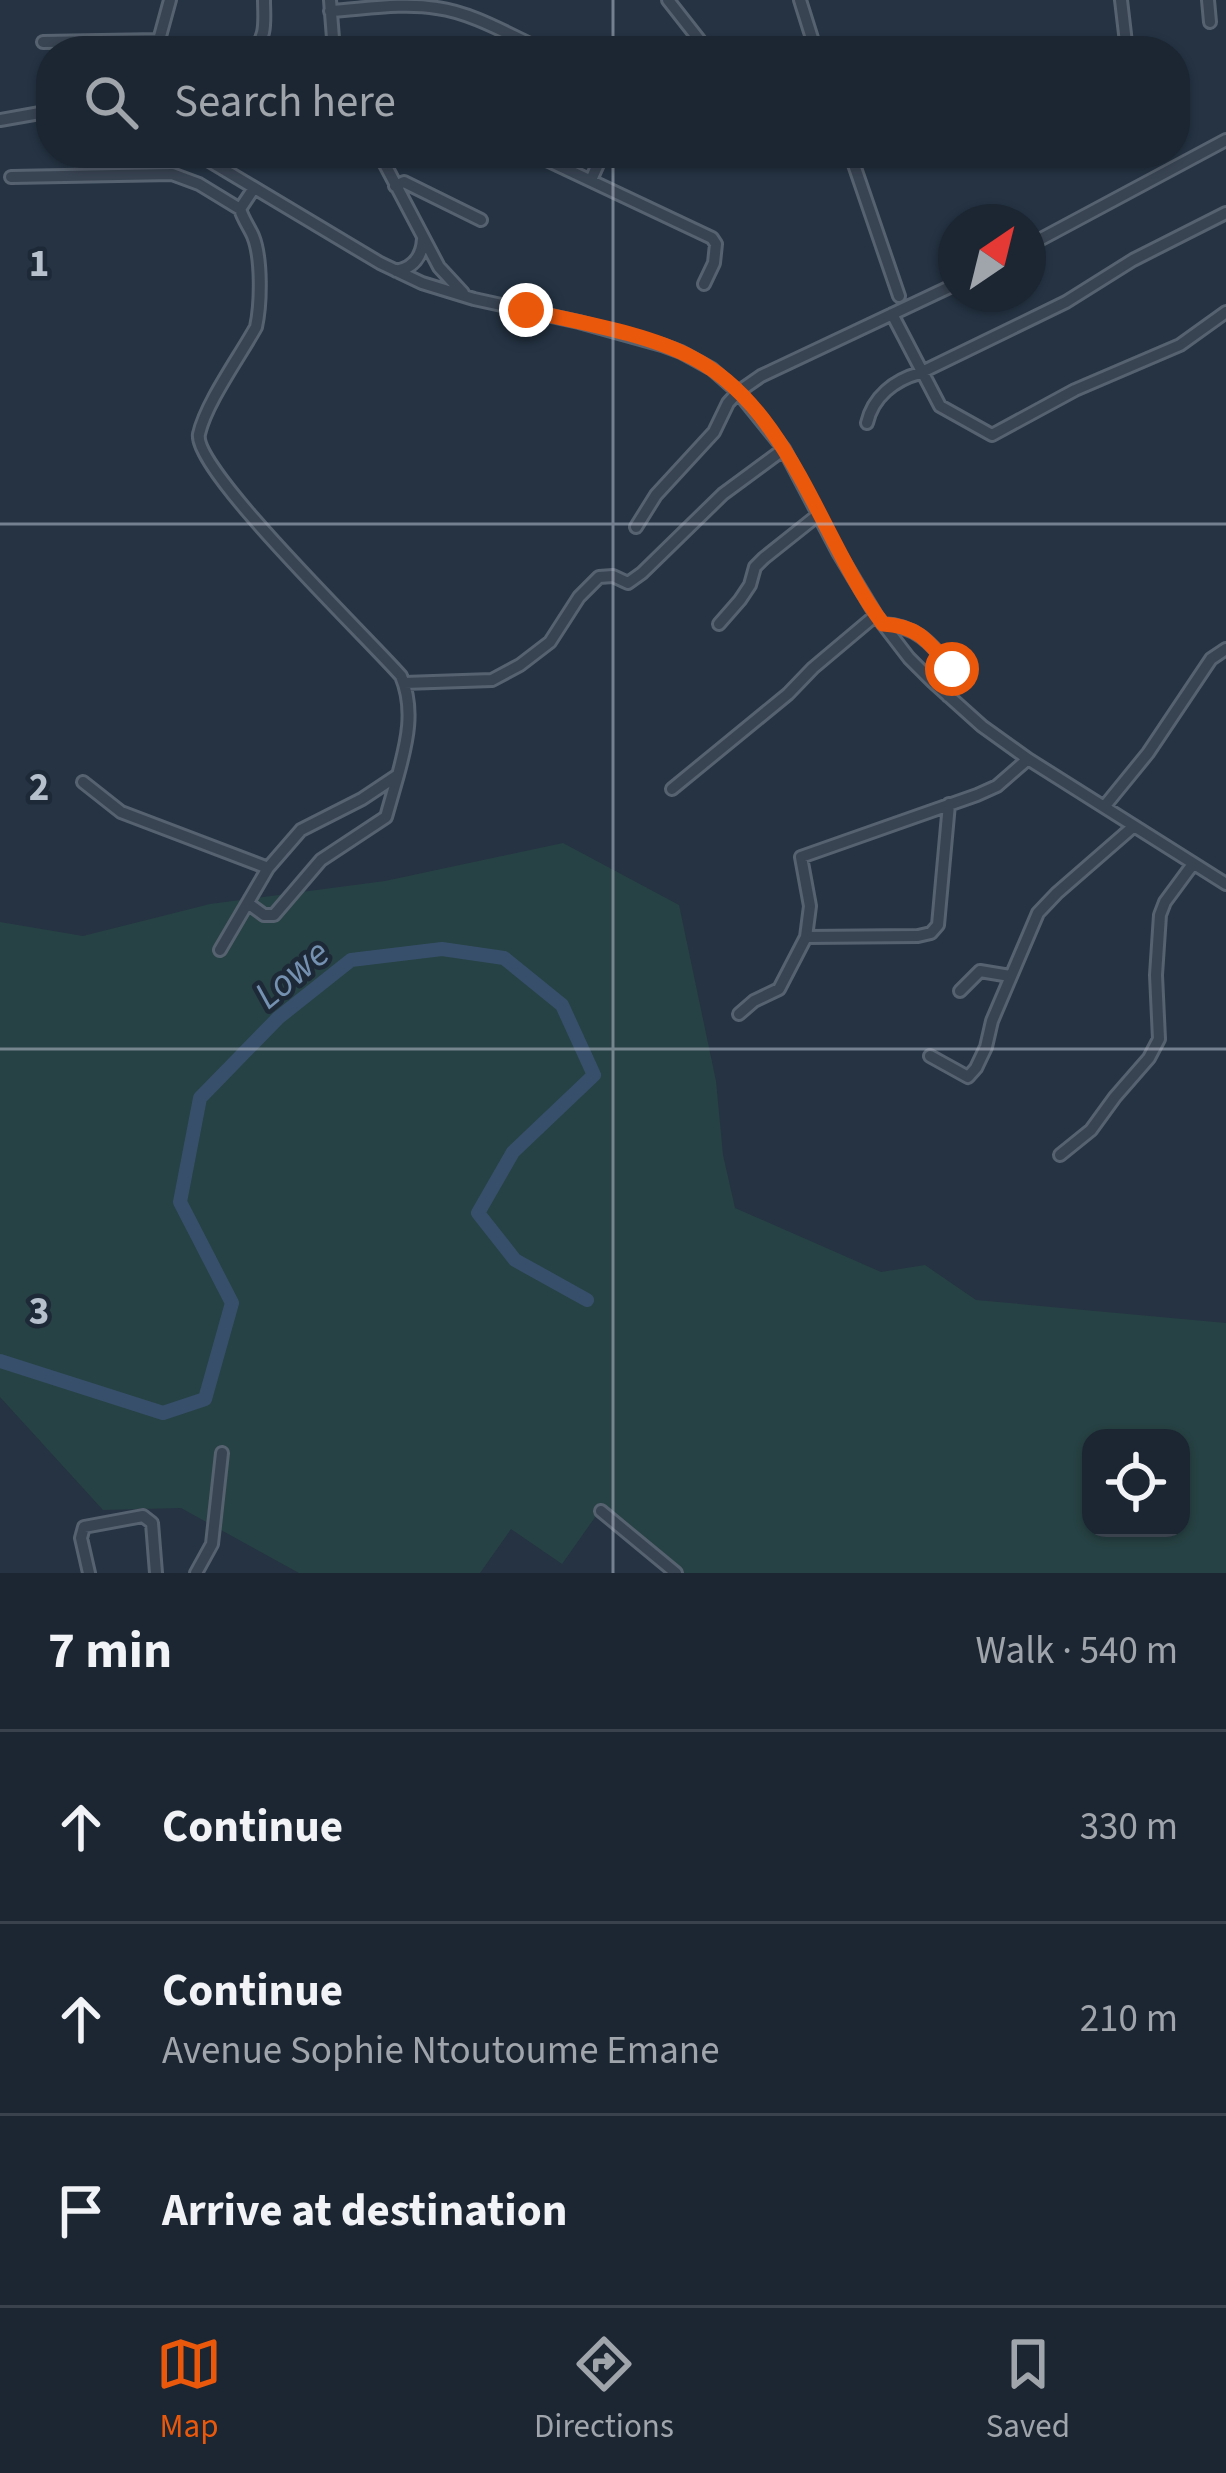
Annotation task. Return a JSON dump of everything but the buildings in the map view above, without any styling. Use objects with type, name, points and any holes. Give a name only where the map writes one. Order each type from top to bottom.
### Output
[{"type":"street","points":[[160,36],[170,0]]},
{"type":"street","points":[[262,36],[264,0]]},
{"type":"street","points":[[668,0],[696,36]]},
{"type":"street","points":[[800,0],[811,36]]},
{"type":"street","points":[[1121,0],[1125,36]]},
{"type":"street","points":[[1208,0],[1210,22]]},
{"type":"street","points":[[333,36],[330,6],[440,8],[511,36]]},
{"type":"street","points":[[0,120],[36,114]]},
{"type":"street","points":[[1190,159],[1226,140]]},
{"type":"street","points":[[221,168],[396,271],[431,286],[662,345],[698,360],[738,392],[784,449],[879,620],[909,658],[982,726],[1226,884]]},
{"type":"street","points":[[386,168],[440,267],[457,288],[474,299]]},
{"type":"street","points":[[564,168],[712,238],[716,254],[704,284]]},
{"type":"street","points":[[590,180],[596,168]]},
{"type":"street","points":[[855,168],[898,296],[893,314],[920,373],[944,410],[992,435],[1076,390],[1180,345],[1226,312]]},
{"type":"street","points":[[1046,235],[1173,168]]},
{"type":"street","points":[[11,177],[172,174],[240,209],[254,237],[258,316],[210,409],[199,443],[265,530],[404,683],[409,725],[386,817],[321,860],[274,915],[264,915],[249,904]]},
{"type":"street","points":[[395,186],[416,185],[481,220]]},
{"type":"street","points":[[240,209],[254,188]]},
{"type":"street","points":[[867,423],[881,394],[908,376],[1066,302],[1133,260],[1226,213]]},
{"type":"street","points":[[396,271],[418,258],[423,235]]},
{"type":"street","points":[[431,286],[440,267]]},
{"type":"street","points":[[636,526],[656,495],[714,432],[723,410],[738,392],[760,376],[938,293]]},
{"type":"street","points":[[898,296],[915,304]]},
{"type":"street","points":[[404,683],[492,680],[520,665],[550,642],[591,584],[604,576],[628,583],[643,573],[723,494],[784,449]]},
{"type":"street","points":[[719,624],[750,585],[755,567],[818,515]]},
{"type":"street","points":[[673,789],[813,668],[879,620],[913,630],[961,679],[948,696]]},
{"type":"street","points":[[1104,807],[1148,753],[1211,659],[1226,649]]},
{"type":"street","points":[[739,1014],[779,988],[806,937],[810,906],[801,857],[997,786],[1028,758]]},
{"type":"street","points":[[220,950],[268,868],[301,830],[398,775]]},
{"type":"street","points":[[83,782],[122,812],[268,868]]},
{"type":"street","points":[[806,937],[931,933],[938,925],[950,804]]},
{"type":"street","points":[[930,1056],[968,1077],[986,1048],[992,1021],[1038,914],[1134,826]]},
{"type":"street","points":[[1060,1155],[1090,1130],[1160,1039],[1156,976],[1160,915],[1193,864]]},
{"type":"street","points":[[960,992],[980,971],[1010,976]]},
{"type":"street","points":[[196,1573],[212,1544],[222,1453]]},
{"type":"street","points":[[601,1511],[676,1573]]},
{"type":"street","points":[[89,1573],[84,1527],[143,1516],[152,1522],[157,1573]]},
{"type":"green space","points":[[563,843],[679,905],[716,1081],[723,1155],[735,1208],[881,1272],[925,1265],[976,1300],[1226,1323],[1226,1573],[684,1573],[598,1513],[562,1564],[511,1529],[480,1573],[299,1573],[181,1508],[103,1510],[0,1397],[0,922],[83,936],[210,904],[385,881]]},
{"type":"waterway","name":"Lowe","points":[[0,1361],[163,1413],[205,1399],[232,1303],[180,1202],[200,1098],[278,1018],[351,960],[442,949],[504,958],[562,1005],[594,1075],[513,1152],[478,1213],[515,1260],[587,1300]]},
{"type":"route","points":[[526,310],[662,345],[698,360],[725,380],[784,449],[838,552],[883,624],[913,630],[952,669]]}]
